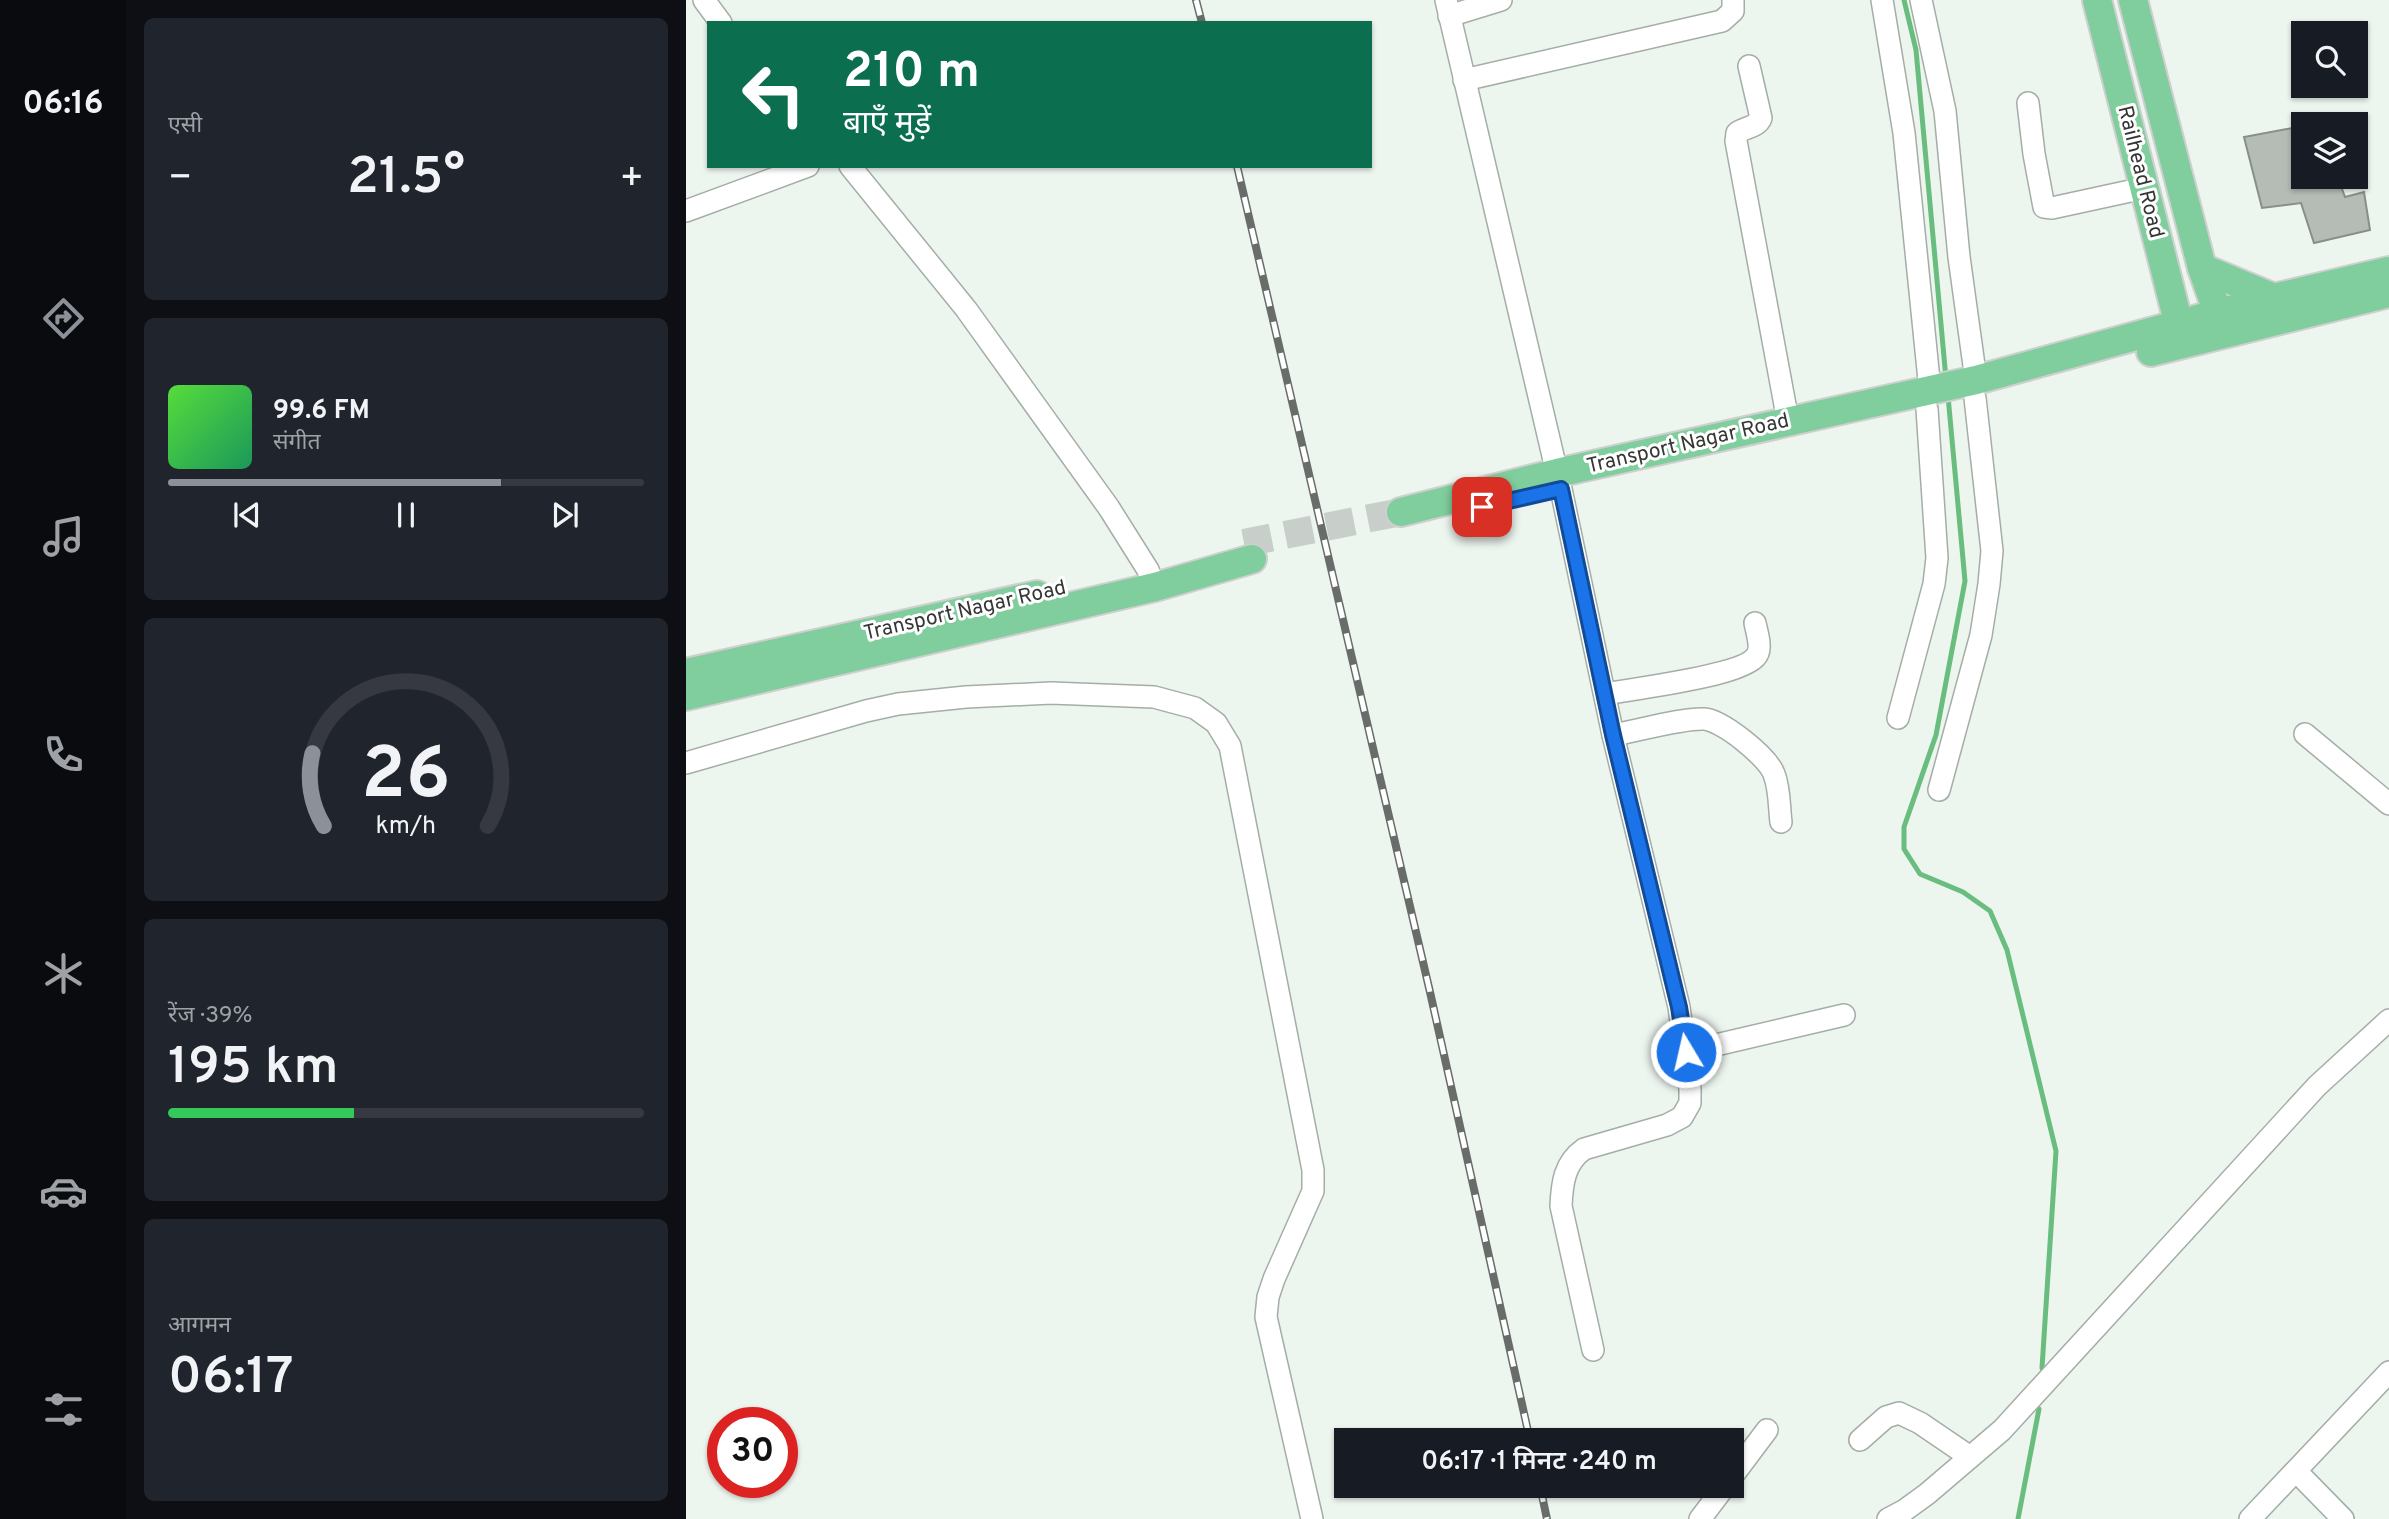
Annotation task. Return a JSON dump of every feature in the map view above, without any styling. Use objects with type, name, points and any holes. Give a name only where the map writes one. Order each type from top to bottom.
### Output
[{"type":"main road","name":"Railhead Road","points":[[2097,0],[2181,334]]},
{"type":"main road","name":"Railhead Road","points":[[2133,0],[2202,268],[2221,324]]},
{"type":"main road","points":[[2202,268],[2274,298]]},
{"type":"main road","points":[[2221,324],[2274,298],[2389,271]]},
{"type":"main road","points":[[2143,335],[2168,282]]},
{"type":"main road","points":[[1559,481],[1972,390],[2221,324],[2389,293]]},
{"type":"main road","points":[[1972,390],[2143,335],[2181,334]]},
{"type":"main road","name":"Transport Nagar Road","points":[[1401,519],[1788,421],[1932,399]]},
{"type":"main road","name":"Transport Nagar Road","points":[[686,696],[1248,551]]},
{"type":"main road","name":"Transport Nagar Road","points":[[686,674],[1151,578]]},
{"type":"street","points":[[704,0],[720,21]]},
{"type":"street","points":[[1501,0],[1447,8],[1559,481],[1613,735],[1679,1007],[1690,1103],[1682,1117],[1667,1125],[1584,1149],[1568,1166],[1562,1184],[1562,1206],[1593,1350]]},
{"type":"street","points":[[1464,80],[1722,21],[1732,11],[1733,0]]},
{"type":"street","points":[[1882,0],[1904,133],[1932,399],[1937,558],[1934,584],[1898,718]]},
{"type":"street","points":[[1922,0],[1945,111],[1972,390],[1992,551],[1981,635],[1939,790]]},
{"type":"street","points":[[1749,66],[1760,118],[1755,125],[1737,133],[1736,141],[1788,421]]},
{"type":"street","points":[[2028,103],[2044,207],[2052,208],[2144,188]]},
{"type":"street","points":[[686,211],[803,168]]},
{"type":"street","points":[[852,168],[966,309],[1109,508],[1151,578]]},
{"type":"street","points":[[1605,694],[1718,674],[1742,665],[1755,658],[1758,652],[1755,623]]},
{"type":"street","points":[[686,763],[866,711],[898,704],[966,697],[1051,693],[1154,697],[1195,708],[1216,723],[1230,746],[1238,780],[1252,864],[1313,1170],[1313,1191],[1274,1279],[1268,1297],[1266,1317],[1312,1519]]},
{"type":"street","points":[[1613,735],[1700,719],[1716,722],[1769,764],[1774,774],[1781,822]]},
{"type":"street","points":[[2305,734],[2389,804]]},
{"type":"street","points":[[1686,1052],[1844,1015]]},
{"type":"street","points":[[1888,1519],[1916,1502],[2002,1430],[2318,1086],[2389,1020]]},
{"type":"street","points":[[2250,1519],[2389,1372]]},
{"type":"street","points":[[1860,1440],[1886,1417],[1899,1413],[1920,1423],[1970,1457]]},
{"type":"street","points":[[1744,1461],[1767,1430]]},
{"type":"street","points":[[2296,1471],[2343,1519]]},
{"type":"street","points":[[1700,1519],[1716,1498]]},
{"type":"building","points":[[2291,128],[2291,189],[2342,189],[2345,197],[2364,192],[2370,230],[2314,243],[2301,203],[2262,208],[2244,137]]},
{"type":"waterway","points":[[1904,0],[1916,50],[1946,379]]},
{"type":"waterway","points":[[1948,396],[1965,581],[1936,735],[1904,827],[1904,849],[1920,874],[1963,892],[1990,911],[2007,950],[2056,1151],[2042,1368]]},
{"type":"waterway","points":[[2018,1519],[2039,1409]]},
{"type":"tunnel","points":[[1244,543],[1401,512]]},
{"type":"railway","points":[[1196,0],[1201,21]]},
{"type":"railway","points":[[1237,168],[1430,992],[1527,1428]]},
{"type":"railway","points":[[1543,1498],[1547,1519]]},
{"type":"route","points":[[1482,507],[1561,489],[1613,735],[1679,1007],[1686,1052]]}]
